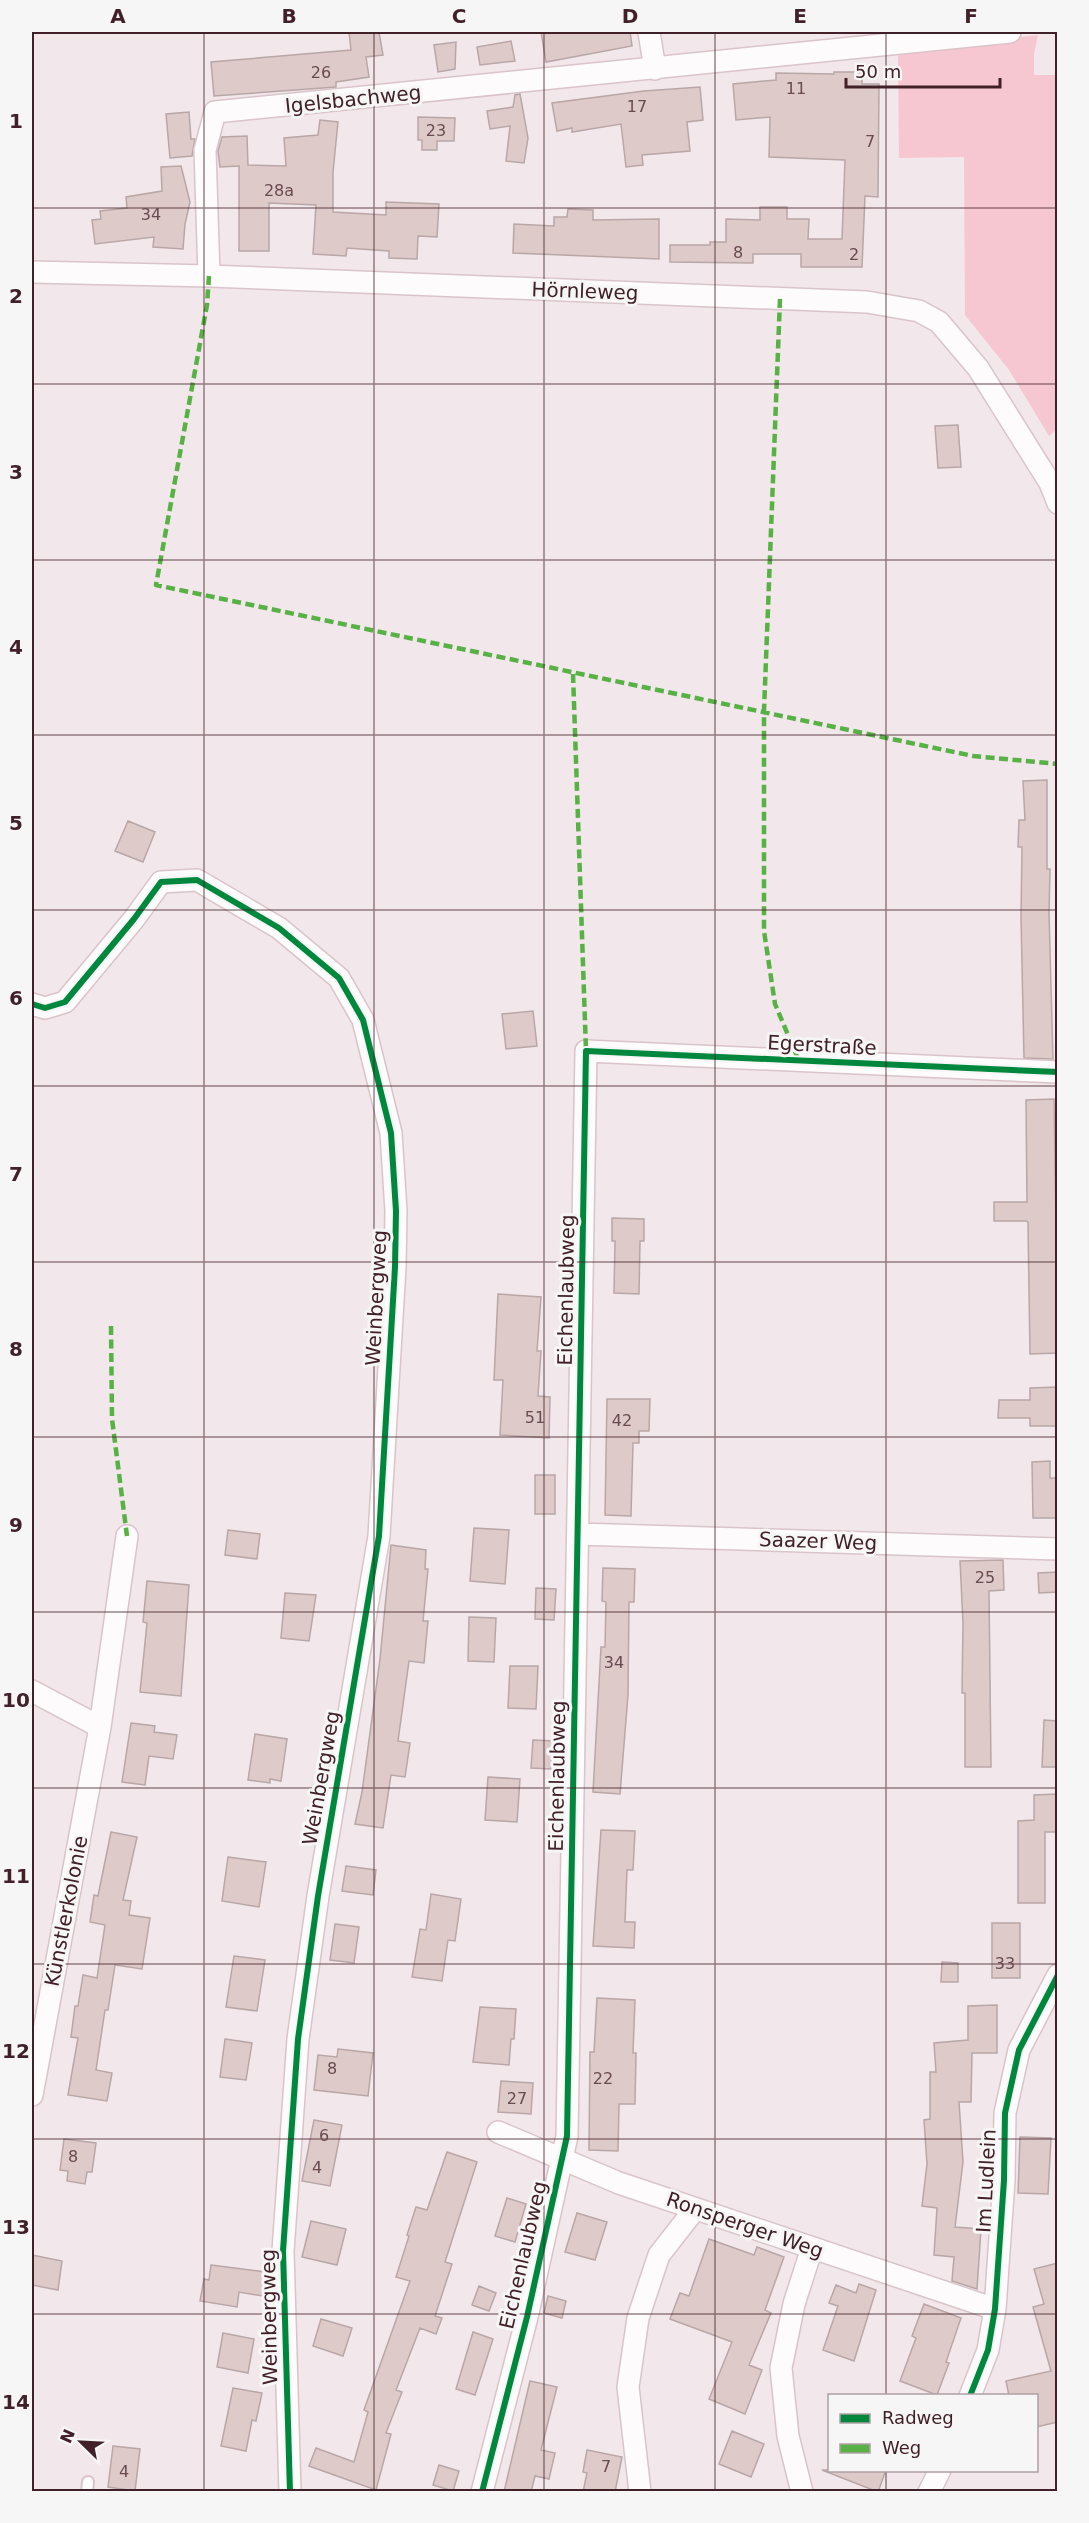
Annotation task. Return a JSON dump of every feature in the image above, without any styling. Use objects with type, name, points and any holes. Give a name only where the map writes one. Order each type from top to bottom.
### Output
[{"type":"street","points":[[649,32],[655,69]]},
{"type":"street","name":"Igelsbachweg","points":[[209,276],[205,150],[215,112],[1010,32]]},
{"type":"street","name":"Hörnleweg","points":[[32,272],[209,276],[867,302],[919,311],[939,322],[978,368],[1054,480],[1058,503]]},
{"type":"street","name":"Weinbergweg","points":[[32,1004],[45,1008],[65,1002],[134,919],[161,882],[197,880],[279,928],[339,978],[363,1020],[391,1133],[396,1212],[395,1267],[379,1536],[318,1896],[298,2039],[284,2251],[290,2492]]},
{"type":"street","name":"Egerstraße","points":[[586,1050],[1058,1072]]},
{"type":"street","name":"Eichenlaubweg","points":[[482,2492],[527,2317],[567,2136],[586,1050]]},
{"type":"street","name":"Saazer Weg","points":[[579,1534],[1058,1549]]},
{"type":"street","name":"Künstlerkolonie","points":[[32,2096],[100,1727],[127,1536]]},
{"type":"street","points":[[32,1691],[100,1727]]},
{"type":"street","name":"Im Ludlein","points":[[971,2394],[988,2350],[995,2308],[1004,2180],[1005,2114],[1019,2050],[1058,1975]]},
{"type":"street","name":"Ronsperger Weg","points":[[498,2133],[619,2183],[995,2308]]},
{"type":"street","points":[[640,2492],[628,2387],[638,2318],[660,2255],[695,2209]]},
{"type":"street","points":[[802,2492],[788,2436],[781,2367],[794,2304],[812,2248]]},
{"type":"street","points":[[928,2492],[939,2472]]},
{"type":"shaded area","points":[[1038,35],[1034,54],[1034,75],[1057,75],[1058,428],[1049,436],[1009,370],[965,315],[964,157],[899,158],[898,56],[909,49]]},
{"type":"building","points":[[349,32],[379,32],[383,55],[366,57],[369,77],[336,82],[336,87],[214,96],[211,62],[351,50]]},
{"type":"building","points":[[541,32],[630,32],[632,46],[546,62]]},
{"type":"building","points":[[511,41],[515,61],[480,65],[477,47]]},
{"type":"building","points":[[456,42],[455,69],[438,72],[434,45]]},
{"type":"building","points":[[834,72],[862,72],[862,84],[879,84],[878,197],[865,196],[862,267],[801,267],[801,254],[753,254],[753,263],[670,262],[670,245],[710,245],[710,242],[726,242],[726,219],[760,220],[760,207],[787,207],[787,219],[809,219],[808,239],[842,239],[845,160],[769,157],[770,117],[736,120],[733,84],[776,80],[776,73],[834,74]]},
{"type":"building","points":[[700,87],[703,120],[687,122],[690,151],[642,155],[643,165],[626,167],[621,124],[572,132],[572,128],[557,131],[552,103],[644,91]]},
{"type":"building","points":[[520,94],[528,138],[524,163],[506,161],[510,126],[490,129],[487,111],[513,107],[515,95]]},
{"type":"building","points":[[189,112],[191,139],[195,139],[192,156],[170,158],[166,114]]},
{"type":"building","points":[[418,117],[455,118],[454,141],[437,141],[437,150],[422,150],[422,140],[418,140]]},
{"type":"building","points":[[320,120],[338,122],[333,172],[333,212],[386,215],[386,202],[439,204],[437,237],[418,236],[417,259],[389,258],[389,251],[347,248],[346,256],[313,254],[316,205],[269,203],[269,251],[239,251],[239,166],[220,167],[218,151],[222,137],[247,136],[248,165],[286,166],[284,138],[318,135]]},
{"type":"building","points":[[181,166],[190,202],[183,249],[153,247],[154,237],[95,244],[92,220],[101,219],[100,211],[127,208],[126,197],[162,191],[161,167]]},
{"type":"building","points":[[568,209],[593,210],[593,220],[659,219],[659,259],[513,253],[514,224],[554,226],[554,217],[567,217]]},
{"type":"building","points":[[958,425],[961,467],[938,468],[935,426]]},
{"type":"building","points":[[1047,780],[1047,869],[1050,869],[1053,1059],[1024,1058],[1022,847],[1018,847],[1019,820],[1025,820],[1023,781]]},
{"type":"building","points":[[128,821],[155,832],[143,862],[115,851]]},
{"type":"building","points":[[533,1011],[537,1046],[506,1049],[502,1014]]},
{"type":"building","points":[[1054,1099],[1058,1353],[1030,1354],[1028,1223],[1027,1221],[994,1221],[994,1202],[1027,1202],[1026,1100]]},
{"type":"building","points":[[612,1218],[644,1219],[644,1241],[640,1241],[639,1294],[614,1293],[615,1241],[612,1241]]},
{"type":"building","points":[[498,1294],[541,1297],[537,1351],[541,1351],[538,1396],[550,1397],[549,1438],[500,1435],[503,1380],[494,1380]]},
{"type":"building","points":[[1058,1387],[1058,1426],[1030,1426],[1030,1418],[998,1418],[999,1400],[1030,1400],[1030,1388]]},
{"type":"building","points":[[607,1399],[650,1399],[649,1431],[639,1431],[639,1443],[633,1443],[631,1516],[605,1515]]},
{"type":"building","points":[[1050,1461],[1050,1478],[1058,1478],[1058,1518],[1033,1518],[1032,1462]]},
{"type":"building","points":[[535,1475],[555,1475],[555,1514],[535,1514]]},
{"type":"building","points":[[474,1528],[509,1530],[505,1584],[470,1581]]},
{"type":"building","points":[[228,1530],[260,1534],[257,1559],[225,1555]]},
{"type":"building","points":[[391,1545],[426,1550],[425,1569],[428,1569],[423,1621],[428,1621],[424,1663],[409,1661],[398,1741],[410,1743],[405,1777],[391,1775],[383,1828],[355,1824],[362,1792],[380,1659]]},
{"type":"building","points":[[1003,1560],[1004,1590],[989,1591],[991,1767],[965,1767],[960,1561]]},
{"type":"building","points":[[603,1568],[635,1569],[634,1602],[629,1602],[628,1695],[620,1794],[593,1792],[601,1647],[605,1647],[606,1602],[602,1601]]},
{"type":"building","points":[[1058,1572],[1058,1592],[1039,1593],[1038,1573]]},
{"type":"building","points":[[147,1581],[189,1585],[181,1696],[140,1692],[147,1623],[143,1622]]},
{"type":"building","points":[[536,1588],[556,1589],[554,1620],[535,1619]]},
{"type":"building","points":[[285,1593],[316,1595],[309,1641],[281,1638]]},
{"type":"building","points":[[469,1617],[496,1618],[494,1662],[468,1661]]},
{"type":"building","points":[[510,1666],[538,1666],[536,1709],[508,1708]]},
{"type":"building","points":[[1044,1720],[1058,1721],[1058,1767],[1042,1767]]},
{"type":"building","points":[[131,1723],[155,1726],[154,1732],[177,1735],[173,1759],[149,1756],[145,1785],[122,1782]]},
{"type":"building","points":[[255,1734],[287,1739],[281,1781],[270,1779],[270,1783],[248,1780]]},
{"type":"building","points":[[533,1740],[553,1741],[551,1769],[531,1768]]},
{"type":"building","points":[[488,1777],[520,1779],[517,1822],[485,1820]]},
{"type":"building","points":[[1058,1794],[1058,1832],[1045,1832],[1045,1903],[1018,1903],[1018,1821],[1034,1820],[1034,1795]]},
{"type":"building","points":[[601,1830],[635,1831],[633,1870],[627,1870],[625,1922],[635,1922],[634,1948],[593,1946]]},
{"type":"building","points":[[111,1832],[137,1837],[123,1900],[131,1901],[129,1915],[150,1918],[142,1969],[115,1965],[108,2010],[105,2010],[96,2070],[112,2073],[107,2101],[68,2095],[78,2038],[71,2037],[75,2006],[78,2006],[83,1975],[97,1978],[105,1925],[90,1922],[94,1895],[98,1896]]},
{"type":"building","points":[[228,1857],[266,1862],[259,1907],[222,1901]]},
{"type":"building","points":[[346,1866],[376,1870],[373,1895],[342,1891]]},
{"type":"building","points":[[431,1894],[461,1899],[455,1941],[448,1940],[442,1981],[412,1977],[420,1929],[426,1930]]},
{"type":"building","points":[[992,1923],[1020,1923],[1020,1978],[992,1978]]},
{"type":"building","points":[[335,1924],[359,1927],[354,1963],[330,1960]]},
{"type":"building","points":[[234,1956],[265,1960],[257,2011],[226,2007]]},
{"type":"building","points":[[942,1962],[958,1963],[958,1982],[941,1982]]},
{"type":"building","points":[[597,1998],[635,2000],[633,2053],[636,2053],[635,2104],[619,2104],[618,2151],[589,2150],[590,2052],[594,2052]]},
{"type":"building","points":[[997,2005],[997,2053],[972,2053],[971,2102],[959,2102],[963,2162],[955,2227],[981,2229],[977,2289],[952,2281],[954,2257],[934,2255],[937,2208],[922,2206],[927,2164],[924,2120],[930,2119],[930,2072],[936,2072],[934,2043],[968,2040],[968,2006]]},
{"type":"building","points":[[480,2007],[516,2009],[509,2065],[473,2062]]},
{"type":"building","points":[[225,2039],[252,2043],[246,2080],[220,2077]]},
{"type":"building","points":[[338,2049],[373,2053],[368,2096],[314,2090],[318,2055],[337,2057]]},
{"type":"building","points":[[501,2081],[533,2083],[531,2114],[498,2112]]},
{"type":"building","points":[[314,2120],[342,2125],[330,2186],[302,2181]]},
{"type":"building","points":[[1020,2137],[1051,2138],[1048,2194],[1018,2193]]},
{"type":"building","points":[[64,2139],[96,2143],[92,2172],[87,2172],[85,2184],[67,2181],[68,2171],[60,2170]]},
{"type":"building","points":[[447,2152],[477,2162],[445,2262],[452,2264],[435,2316],[442,2318],[436,2334],[420,2328],[396,2390],[402,2392],[386,2433],[391,2434],[376,2490],[309,2466],[316,2448],[354,2462],[368,2412],[364,2410],[410,2281],[396,2277],[409,2236],[407,2235],[416,2207],[427,2210]]},
{"type":"building","points":[[507,2198],[526,2204],[515,2242],[495,2236]]},
{"type":"building","points":[[577,2213],[607,2222],[595,2260],[565,2252]]},
{"type":"building","points":[[311,2221],[346,2229],[337,2265],[302,2257]]},
{"type":"building","points":[[709,2239],[754,2255],[757,2247],[784,2257],[765,2310],[771,2313],[749,2365],[762,2370],[745,2414],[709,2399],[732,2342],[670,2319],[680,2293],[689,2296]]},
{"type":"building","points":[[32,2255],[62,2261],[58,2290],[32,2285]]},
{"type":"building","points":[[1058,2263],[1058,2422],[1038,2427],[1038,2394],[1009,2394],[1006,2381],[1051,2371],[1033,2307],[1044,2304],[1034,2269]]},
{"type":"building","points":[[211,2265],[266,2272],[262,2296],[239,2292],[237,2307],[200,2301],[204,2279],[209,2280]]},
{"type":"building","points":[[859,2284],[876,2290],[854,2361],[823,2350],[838,2306],[829,2303],[836,2285],[856,2293]]},
{"type":"building","points":[[479,2286],[496,2293],[489,2311],[472,2305]]},
{"type":"building","points":[[548,2296],[566,2301],[562,2318],[544,2313]]},
{"type":"building","points":[[924,2304],[961,2318],[946,2362],[949,2363],[937,2394],[900,2381],[916,2338],[912,2336]]},
{"type":"building","points":[[321,2319],[352,2328],[343,2356],[313,2346]]},
{"type":"building","points":[[473,2332],[493,2339],[475,2395],[456,2389]]},
{"type":"building","points":[[223,2333],[254,2339],[248,2373],[217,2367]]},
{"type":"building","points":[[530,2381],[557,2387],[541,2450],[555,2453],[549,2479],[535,2476],[531,2492],[504,2492]]},
{"type":"building","points":[[233,2388],[262,2393],[256,2421],[252,2420],[246,2451],[221,2446]]},
{"type":"building","points":[[732,2431],[764,2444],[751,2477],[719,2464]]},
{"type":"building","points":[[113,2446],[140,2449],[135,2491],[108,2487]]},
{"type":"building","points":[[587,2450],[622,2457],[615,2492],[583,2492],[587,2473],[583,2472]]},
{"type":"building","points":[[439,2465],[459,2471],[453,2491],[433,2485]]},
{"type":"building","points":[[822,2470],[828,2470],[828,2472],[885,2472],[878,2492]]},
{"type":"marked path","points":[[209,276],[207,305],[156,585],[973,756],[1058,764]]},
{"type":"marked path","points":[[780,299],[764,711],[764,931],[775,1004],[799,1061]]},
{"type":"marked path","points":[[573,674],[586,1051]]},
{"type":"marked path","points":[[111,1326],[112,1419],[127,1536]]},
{"type":"cycle path","points":[[32,1004],[45,1008],[65,1002],[134,919],[161,882],[197,880],[279,928],[339,978],[363,1020],[391,1133],[396,1211],[395,1267],[379,1536],[318,1896],[298,2039],[283,2251],[290,2492]]},
{"type":"cycle path","points":[[482,2492],[527,2317],[567,2136],[586,1051],[1058,1072]]},
{"type":"cycle path","points":[[971,2394],[988,2350],[995,2309],[1004,2180],[1005,2113],[1019,2050],[1058,1975]]}]
